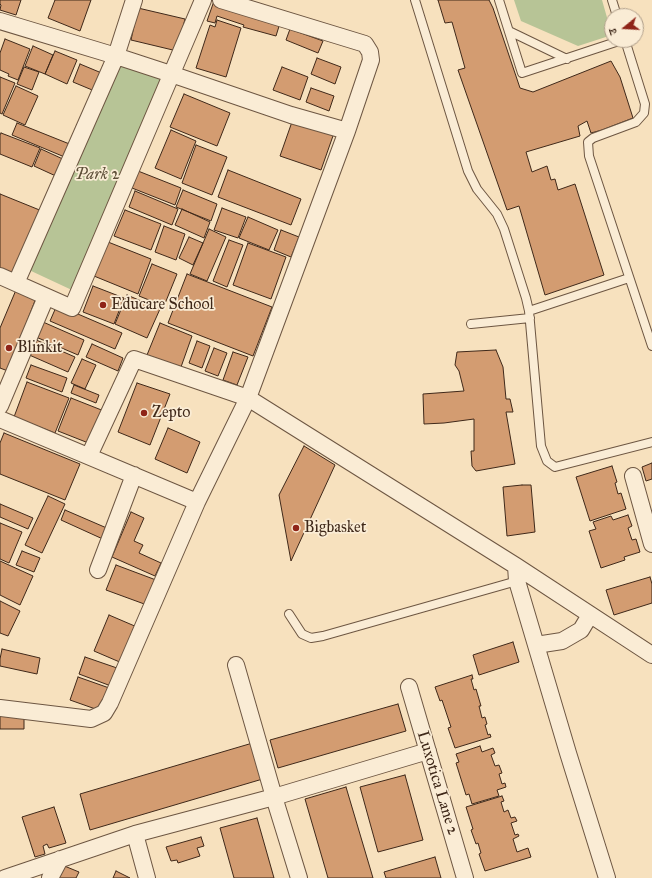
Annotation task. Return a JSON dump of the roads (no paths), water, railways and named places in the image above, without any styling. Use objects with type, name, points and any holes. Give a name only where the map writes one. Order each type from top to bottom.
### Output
[{"type":"street","points":[[16,283],[116,56],[134,0]]},
{"type":"street","points":[[0,276],[72,308],[203,0]]},
{"type":"street","points":[[0,708],[91,719],[104,713],[110,703],[197,502],[248,398],[347,131],[371,60],[370,52],[365,44],[221,0]]},
{"type":"street","points":[[0,21],[116,56],[347,131]]},
{"type":"street","points":[[0,406],[4,388],[46,297]]},
{"type":"street","points":[[89,456],[134,359],[248,398],[516,574],[590,615],[652,655]]},
{"type":"street","points":[[0,419],[197,502]]},
{"type":"street","points":[[98,570],[134,476]]},
{"type":"street","points":[[633,476],[649,526],[652,544]]},
{"type":"street","points":[[516,574],[568,753],[607,878]]},
{"type":"street","points":[[536,645],[562,641],[580,630],[590,615]]},
{"type":"street","points":[[236,665],[299,878]]},
{"type":"street","name":"Luxotica Lane 2","points":[[408,687],[465,878]]},
{"type":"street","points":[[5,878],[135,834],[274,797],[428,751]]},
{"type":"street","points":[[135,834],[147,878]]},
{"type":"street","points":[[50,878],[60,859]]},
{"type":"lane","points":[[415,0],[468,171],[477,189],[497,214],[504,229],[530,315],[541,446],[547,460],[555,467],[652,442]]},
{"type":"lane","points":[[499,0],[522,73],[604,47]]},
{"type":"lane","points":[[509,31],[567,59]]},
{"type":"lane","points":[[627,48],[645,104],[644,114],[636,122],[593,138],[588,142],[589,156],[652,346]]},
{"type":"lane","points":[[471,324],[530,315],[630,278]]},
{"type":"lane","points":[[288,614],[302,634],[311,638],[323,636],[516,574]]},
{"type":"place","name":"Educare School","points":[[103,305]]},
{"type":"place","name":"Blinkit","points":[[9,348]]},
{"type":"place","name":"Zepto","points":[[144,413]]},
{"type":"place","name":"Bigbasket","points":[[296,528]]},
{"type":"park label","name":"Park 2","points":[[97,175]]}]
